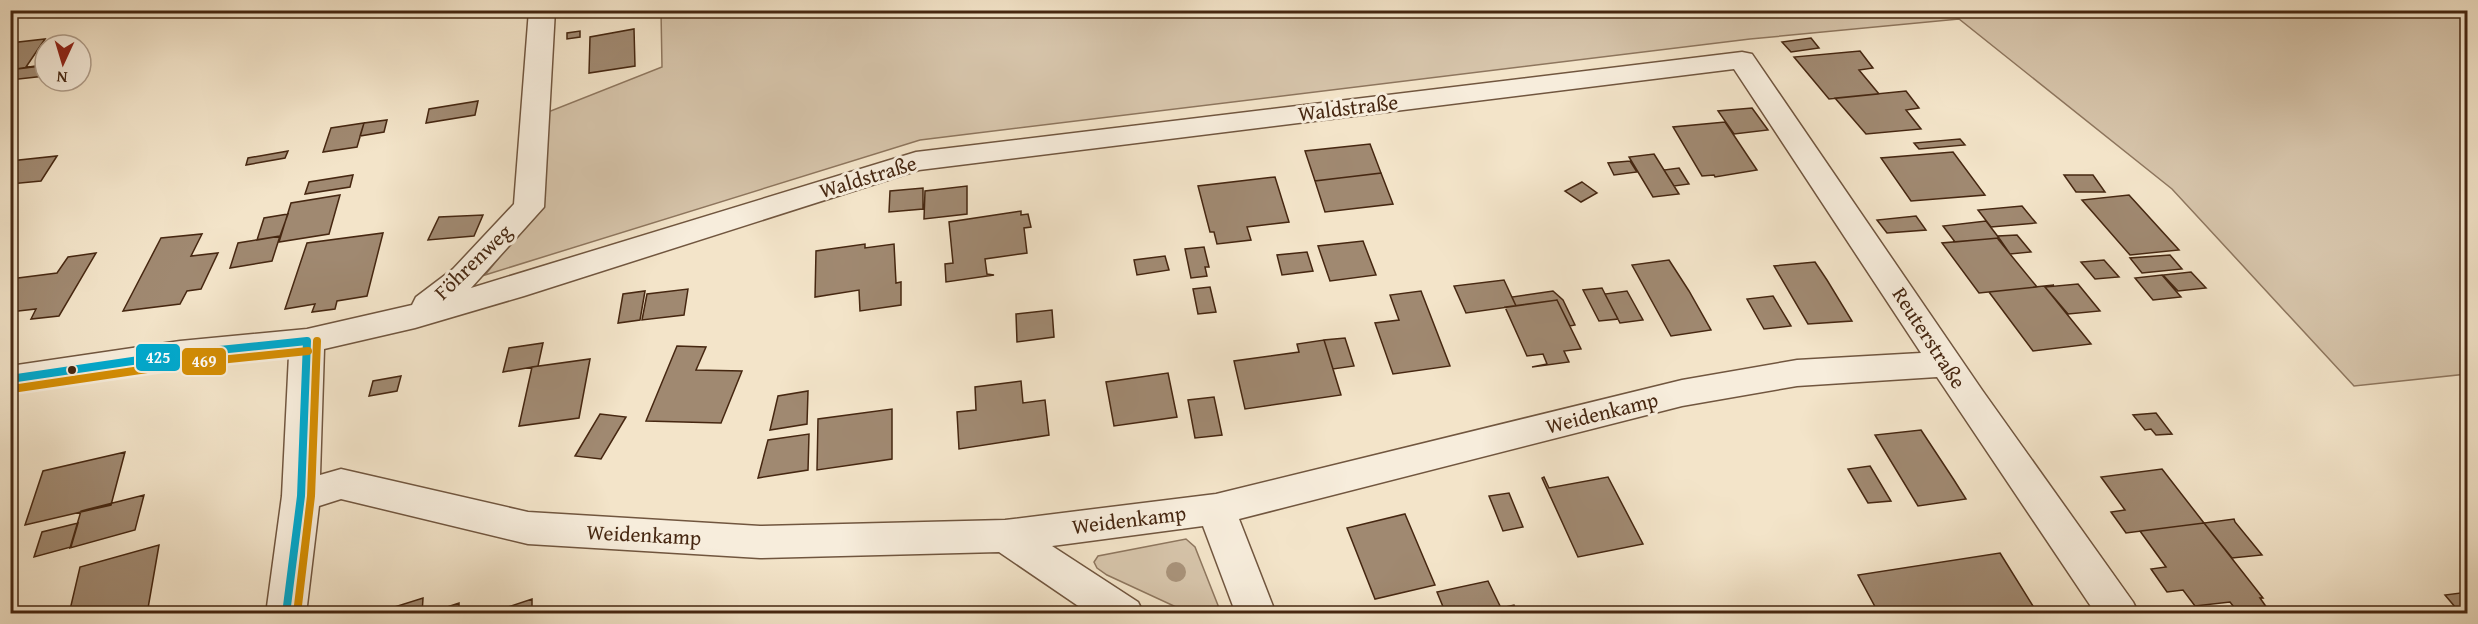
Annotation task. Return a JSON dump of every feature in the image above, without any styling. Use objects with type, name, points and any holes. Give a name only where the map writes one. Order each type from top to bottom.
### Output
[{"type":"street","name":"Föhrenweg","points":[[415,316],[464,277],[529,207],[542,10]]},
{"type":"street","name":"Waldstraße","points":[[10,379],[180,354],[307,341],[415,316],[524,285],[916,161],[1742,60]]},
{"type":"street","name":"Reuterstraße","points":[[1742,60],[1970,399],[2119,614]]},
{"type":"street","points":[[286,614],[301,496],[307,341]]},
{"type":"street","name":"Weidenkamp","points":[[301,496],[341,484],[528,528],[760,542],[1005,536],[1216,509],[1682,393],[1797,373],[1948,364]]},
{"type":"street","points":[[1216,509],[1256,614]]},
{"type":"street","points":[[1005,536],[1124,614]]},
{"type":"shaded area","points":[[661,11],[2467,11],[2467,374],[2354,386],[2172,189],[1959,19],[1750,39],[920,140],[485,275],[539,208],[543,114],[662,67]]},
{"type":"shaded area","points":[[1186,539],[1195,547],[1221,613],[1189,613],[1107,575],[1097,568],[1094,562],[1098,556]]},
{"type":"building","points":[[634,29],[635,66],[589,73],[590,37]]},
{"type":"building","points":[[580,31],[580,37],[567,39],[567,33]]},
{"type":"building","points":[[1811,38],[1819,48],[1791,52],[1782,42]]},
{"type":"building","points":[[33,40],[33,57],[26,67],[33,67],[10,70],[10,43]]},
{"type":"building","points":[[1860,51],[1873,68],[1859,70],[1879,94],[1829,99],[1794,57]]},
{"type":"building","points":[[33,67],[33,77],[10,80],[10,70]]},
{"type":"building","points":[[1906,91],[1919,108],[1906,110],[1921,129],[1866,134],[1835,98]]},
{"type":"building","points":[[478,101],[475,115],[426,123],[429,109]]},
{"type":"building","points":[[1752,108],[1768,130],[1734,134],[1718,111]]},
{"type":"building","points":[[387,120],[384,132],[360,136],[364,123]]},
{"type":"building","points":[[1725,122],[1757,170],[1715,177],[1714,175],[1702,176],[1673,127]]},
{"type":"building","points":[[364,123],[357,147],[323,152],[331,128]]},
{"type":"building","points":[[1960,139],[1965,145],[1919,149],[1914,143]]},
{"type":"building","points":[[1370,144],[1381,173],[1315,181],[1305,151]]},
{"type":"building","points":[[288,151],[285,158],[246,165],[248,158]]},
{"type":"building","points":[[1953,152],[1985,195],[1911,201],[1881,158]]},
{"type":"building","points":[[1654,154],[1679,194],[1653,197],[1629,157]]},
{"type":"building","points":[[57,156],[41,181],[10,184],[10,161]]},
{"type":"building","points":[[1630,161],[1637,172],[1614,175],[1608,163]]},
{"type":"building","points":[[1679,168],[1689,184],[1674,186],[1664,170]]},
{"type":"building","points":[[1381,173],[1393,204],[1325,212],[1315,181]]},
{"type":"building","points":[[353,175],[350,187],[305,194],[309,182]]},
{"type":"building","points":[[2064,175],[2093,175],[2105,192],[2076,192]]},
{"type":"building","points":[[1275,177],[1289,222],[1247,227],[1251,240],[1217,244],[1214,232],[1210,232],[1198,186]]},
{"type":"building","points":[[1582,182],[1597,193],[1581,202],[1565,191]]},
{"type":"building","points":[[967,186],[967,214],[924,219],[925,191]]},
{"type":"building","points":[[923,188],[923,209],[889,212],[890,191]]},
{"type":"building","points":[[340,195],[329,234],[279,242],[291,203]]},
{"type":"building","points":[[2129,195],[2179,250],[2130,255],[2082,200]]},
{"type":"building","points":[[2022,206],[2036,223],[1991,227],[1978,210]]},
{"type":"building","points":[[1021,211],[1021,215],[1028,214],[1031,227],[1024,228],[1027,253],[985,259],[987,274],[994,275],[946,282],[945,264],[953,263],[949,222]]},
{"type":"building","points":[[288,214],[280,236],[257,240],[264,218]]},
{"type":"building","points":[[483,215],[474,236],[428,240],[439,217]]},
{"type":"building","points":[[1916,216],[1926,230],[1887,233],[1877,220]]},
{"type":"building","points":[[1986,221],[1999,238],[1955,242],[1943,226]]},
{"type":"building","points":[[383,233],[367,296],[337,301],[335,309],[312,312],[315,304],[285,309],[307,243]]},
{"type":"building","points":[[202,234],[191,256],[218,253],[201,289],[187,291],[180,304],[123,311],[161,238]]},
{"type":"building","points":[[2017,235],[2031,252],[2010,254],[1998,239],[1998,236]]},
{"type":"building","points":[[280,236],[272,261],[230,268],[238,243]]},
{"type":"building","points":[[1999,238],[2037,287],[1979,293],[1942,243]]},
{"type":"building","points":[[1363,241],[1376,275],[1330,281],[1318,246]]},
{"type":"building","points":[[865,244],[865,248],[894,244],[896,283],[901,282],[901,305],[860,311],[859,290],[815,297],[816,251]]},
{"type":"building","points":[[1204,247],[1209,267],[1205,267],[1207,276],[1191,278],[1185,249]]},
{"type":"building","points":[[1307,252],[1313,271],[1282,275],[1277,255]]},
{"type":"building","points":[[96,253],[59,316],[31,319],[36,309],[10,312],[10,289],[18,278],[57,273],[68,257]]},
{"type":"building","points":[[2170,255],[2182,269],[2142,273],[2130,258]]},
{"type":"building","points":[[1165,256],[1169,270],[1137,275],[1134,260]]},
{"type":"building","points":[[1669,260],[1711,330],[1671,336],[1632,265]]},
{"type":"building","points":[[2104,260],[2119,277],[2095,279],[2081,262]]},
{"type":"building","points":[[1815,262],[1852,321],[1808,324],[1774,266]]},
{"type":"building","points":[[2191,272],[2206,288],[2178,291],[2163,275]]},
{"type":"building","points":[[2162,275],[2181,297],[2153,300],[2135,278]]},
{"type":"building","points":[[1504,280],[1516,306],[1466,313],[1454,286]]},
{"type":"building","points":[[2078,284],[2100,311],[2068,314],[2045,287]]},
{"type":"building","points":[[2054,285],[2045,287],[2091,344],[2033,351],[1989,292]]},
{"type":"building","points":[[1210,287],[1216,312],[1198,314],[1193,289]]},
{"type":"building","points":[[1602,288],[1618,319],[1599,321],[1583,290]]},
{"type":"building","points":[[688,289],[684,315],[642,320],[647,294]]},
{"type":"building","points":[[645,291],[640,320],[618,323],[623,294]]},
{"type":"building","points":[[1421,291],[1450,366],[1393,374],[1375,323],[1399,320],[1390,295]]},
{"type":"building","points":[[1553,291],[1563,300],[1575,325],[1570,326],[1557,300],[1516,306],[1512,297]]},
{"type":"building","points":[[1627,291],[1643,320],[1620,323],[1605,294]]},
{"type":"building","points":[[1773,296],[1791,326],[1764,329],[1747,299]]},
{"type":"building","points":[[1557,300],[1581,349],[1564,351],[1569,362],[1532,367],[1547,364],[1543,354],[1527,356],[1505,307]]},
{"type":"building","points":[[1052,310],[1054,337],[1017,342],[1016,314]]},
{"type":"building","points":[[1345,338],[1354,366],[1333,369],[1324,340]]},
{"type":"building","points":[[1324,340],[1341,395],[1245,409],[1234,361],[1299,352],[1297,344]]},
{"type":"building","points":[[543,343],[538,366],[503,372],[509,348]]},
{"type":"building","points":[[677,346],[706,347],[696,370],[742,371],[721,423],[646,421]]},
{"type":"building","points":[[590,359],[579,418],[519,426],[532,367]]},
{"type":"building","points":[[1168,373],[1177,417],[1114,426],[1106,382]]},
{"type":"building","points":[[401,376],[397,391],[369,396],[373,381]]},
{"type":"building","points":[[1021,381],[1023,403],[1045,400],[1049,435],[959,449],[957,412],[976,410],[975,387]]},
{"type":"building","points":[[808,391],[807,424],[770,430],[778,396]]},
{"type":"building","points":[[1214,397],[1222,435],[1195,438],[1188,400]]},
{"type":"building","points":[[892,409],[892,459],[817,470],[818,419]]},
{"type":"building","points":[[2156,413],[2172,434],[2156,435],[2151,429],[2145,430],[2133,415]]},
{"type":"building","points":[[600,414],[626,417],[601,459],[575,456]]},
{"type":"building","points":[[1921,430],[1966,499],[1918,506],[1875,435]]},
{"type":"building","points":[[809,434],[808,470],[758,478],[768,440]]},
{"type":"building","points":[[125,452],[111,505],[25,525],[43,471]]},
{"type":"building","points":[[1870,466],[1891,501],[1868,503],[1848,469]]},
{"type":"building","points":[[2162,469],[2204,523],[2126,533],[2111,512],[2125,510],[2101,477]]},
{"type":"building","points":[[1544,477],[1549,488],[1608,477],[1643,544],[1578,557],[1542,478]]},
{"type":"building","points":[[1509,493],[1523,527],[1503,531],[1489,496]]},
{"type":"building","points":[[144,495],[135,530],[70,548],[81,511]]},
{"type":"building","points":[[1405,514],[1435,585],[1375,599],[1347,528]]},
{"type":"building","points":[[2234,519],[2262,555],[2232,558],[2204,523]]},
{"type":"building","points":[[78,523],[71,547],[34,557],[42,532]]},
{"type":"building","points":[[2204,523],[2263,598],[2260,598],[2267,608],[2237,611],[2230,602],[2195,606],[2183,590],[2167,592],[2151,569],[2166,567],[2140,531]]},
{"type":"building","points":[[159,545],[147,614],[69,614],[80,567]]},
{"type":"building","points":[[2000,553],[2038,614],[1971,614],[1968,608],[1929,614],[1879,614],[1858,575]]},
{"type":"building","points":[[1488,581],[1501,608],[1478,614],[1446,614],[1437,592]]},
{"type":"building","points":[[2468,592],[2466,614],[2461,614],[2445,595]]},
{"type":"building","points":[[423,598],[422,614],[388,614],[388,609]]},
{"type":"building","points":[[532,599],[532,614],[487,614]]},
{"type":"building","points":[[459,603],[459,614],[426,614]]},
{"type":"building","points":[[1514,605],[1518,614],[1478,614],[1501,608]]},
{"type":"transit line","name":"425","points":[[10,379],[180,354],[307,341]]},
{"type":"transit line","name":"425","points":[[286,614],[301,496],[307,341]]},
{"type":"transit line","name":"469","points":[[297,614],[311,496],[317,341]]},
{"type":"transit line","name":"469","points":[[12,389],[181,364],[308,351]]}]
